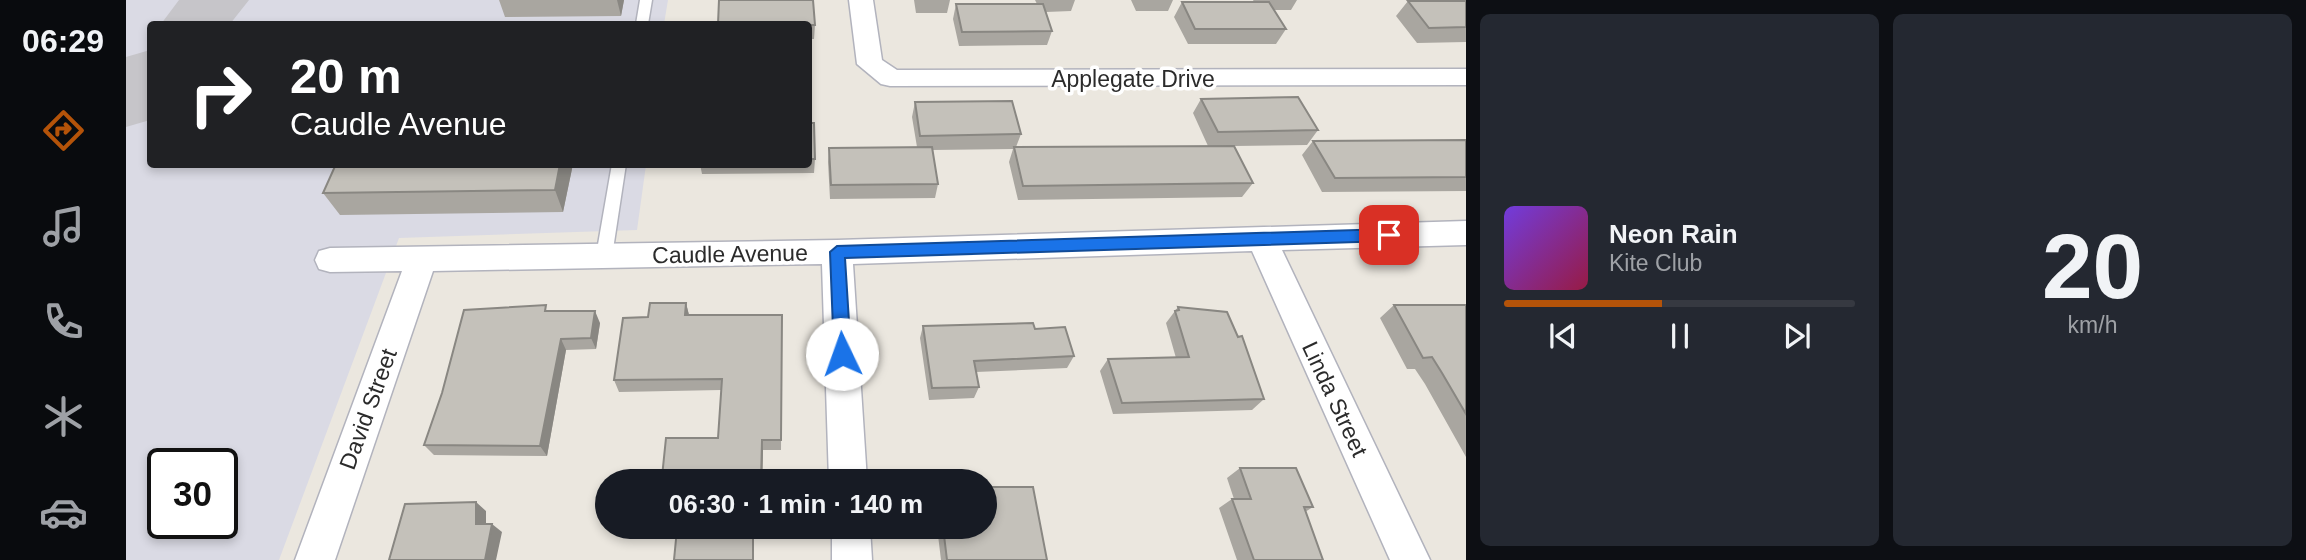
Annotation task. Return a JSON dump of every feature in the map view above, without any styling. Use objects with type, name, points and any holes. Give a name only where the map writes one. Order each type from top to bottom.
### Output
[{"type":"street","name":"Applegate Drive","points":[[861,0],[870,64],[890,78],[1466,77]]},
{"type":"street","name":"Caudle Avenue","points":[[330,260],[837,252],[1466,233]]},
{"type":"street","name":"Linda Street","points":[[1261,238],[1410,560]]},
{"type":"street","points":[[837,252],[847,469]]},
{"type":"street","name":"David Street","points":[[315,560],[422,259]]},
{"type":"street","points":[[851,539],[852,560]]},
{"type":"lane","points":[[642,21],[646,0]]},
{"type":"lane","points":[[604,256],[618,168]]},
{"type":"shaded area","points":[[126,0],[668,0],[664,21],[147,21],[147,168],[646,168],[637,230],[399,238],[279,560],[126,560]]},
{"type":"building","points":[[719,0],[813,0],[815,25],[812,25],[812,21],[718,21]]},
{"type":"building","points":[[1408,1],[1466,1],[1466,27],[1429,28]]},
{"type":"building","points":[[1182,2],[1269,2],[1286,29],[1195,29]]},
{"type":"building","points":[[956,4],[1043,4],[1052,31],[962,32]]},
{"type":"building","points":[[1298,97],[1318,130],[1218,132],[1201,99]]},
{"type":"building","points":[[1012,101],[1021,134],[920,136],[915,102]]},
{"type":"building","points":[[812,123],[814,123],[815,159],[812,159]]},
{"type":"building","points":[[1466,140],[1466,177],[1335,178],[1313,141]]},
{"type":"building","points":[[1234,146],[1253,183],[1023,186],[1014,147]]},
{"type":"building","points":[[932,147],[938,184],[831,185],[829,148]]},
{"type":"building","points":[[334,168],[559,168],[555,190],[323,193]]},
{"type":"building","points":[[650,303],[686,303],[685,315],[782,315],[781,440],[762,440],[761,469],[663,469],[666,438],[718,438],[722,379],[614,380],[623,318],[648,317]]},
{"type":"building","points":[[546,305],[545,311],[595,311],[591,338],[561,339],[540,446],[424,445],[442,393],[464,310]]},
{"type":"building","points":[[1394,305],[1466,305],[1466,414],[1432,357],[1423,358]]},
{"type":"building","points":[[1178,307],[1227,312],[1238,337],[1242,336],[1264,399],[1122,403],[1108,359],[1189,357],[1175,311],[1179,310]]},
{"type":"building","points":[[1033,323],[1035,329],[1065,327],[1074,356],[974,361],[979,387],[932,388],[923,326]]},
{"type":"building","points":[[1240,468],[1296,468],[1313,507],[1304,507],[1323,560],[1254,560],[1232,499],[1251,499]]},
{"type":"building","points":[[997,487],[1033,487],[1047,560],[947,560],[944,539],[997,539]]},
{"type":"building","points":[[476,502],[476,524],[492,524],[485,560],[389,560],[405,504]]},
{"type":"building","points":[[676,539],[753,539],[753,560],[674,560]]},
{"type":"taxiway","points":[[197,21],[216,0]]},
{"type":"taxiway","points":[[126,102],[147,78]]},
{"type":"route","points":[[842,354],[837,252],[1389,235]]}]
